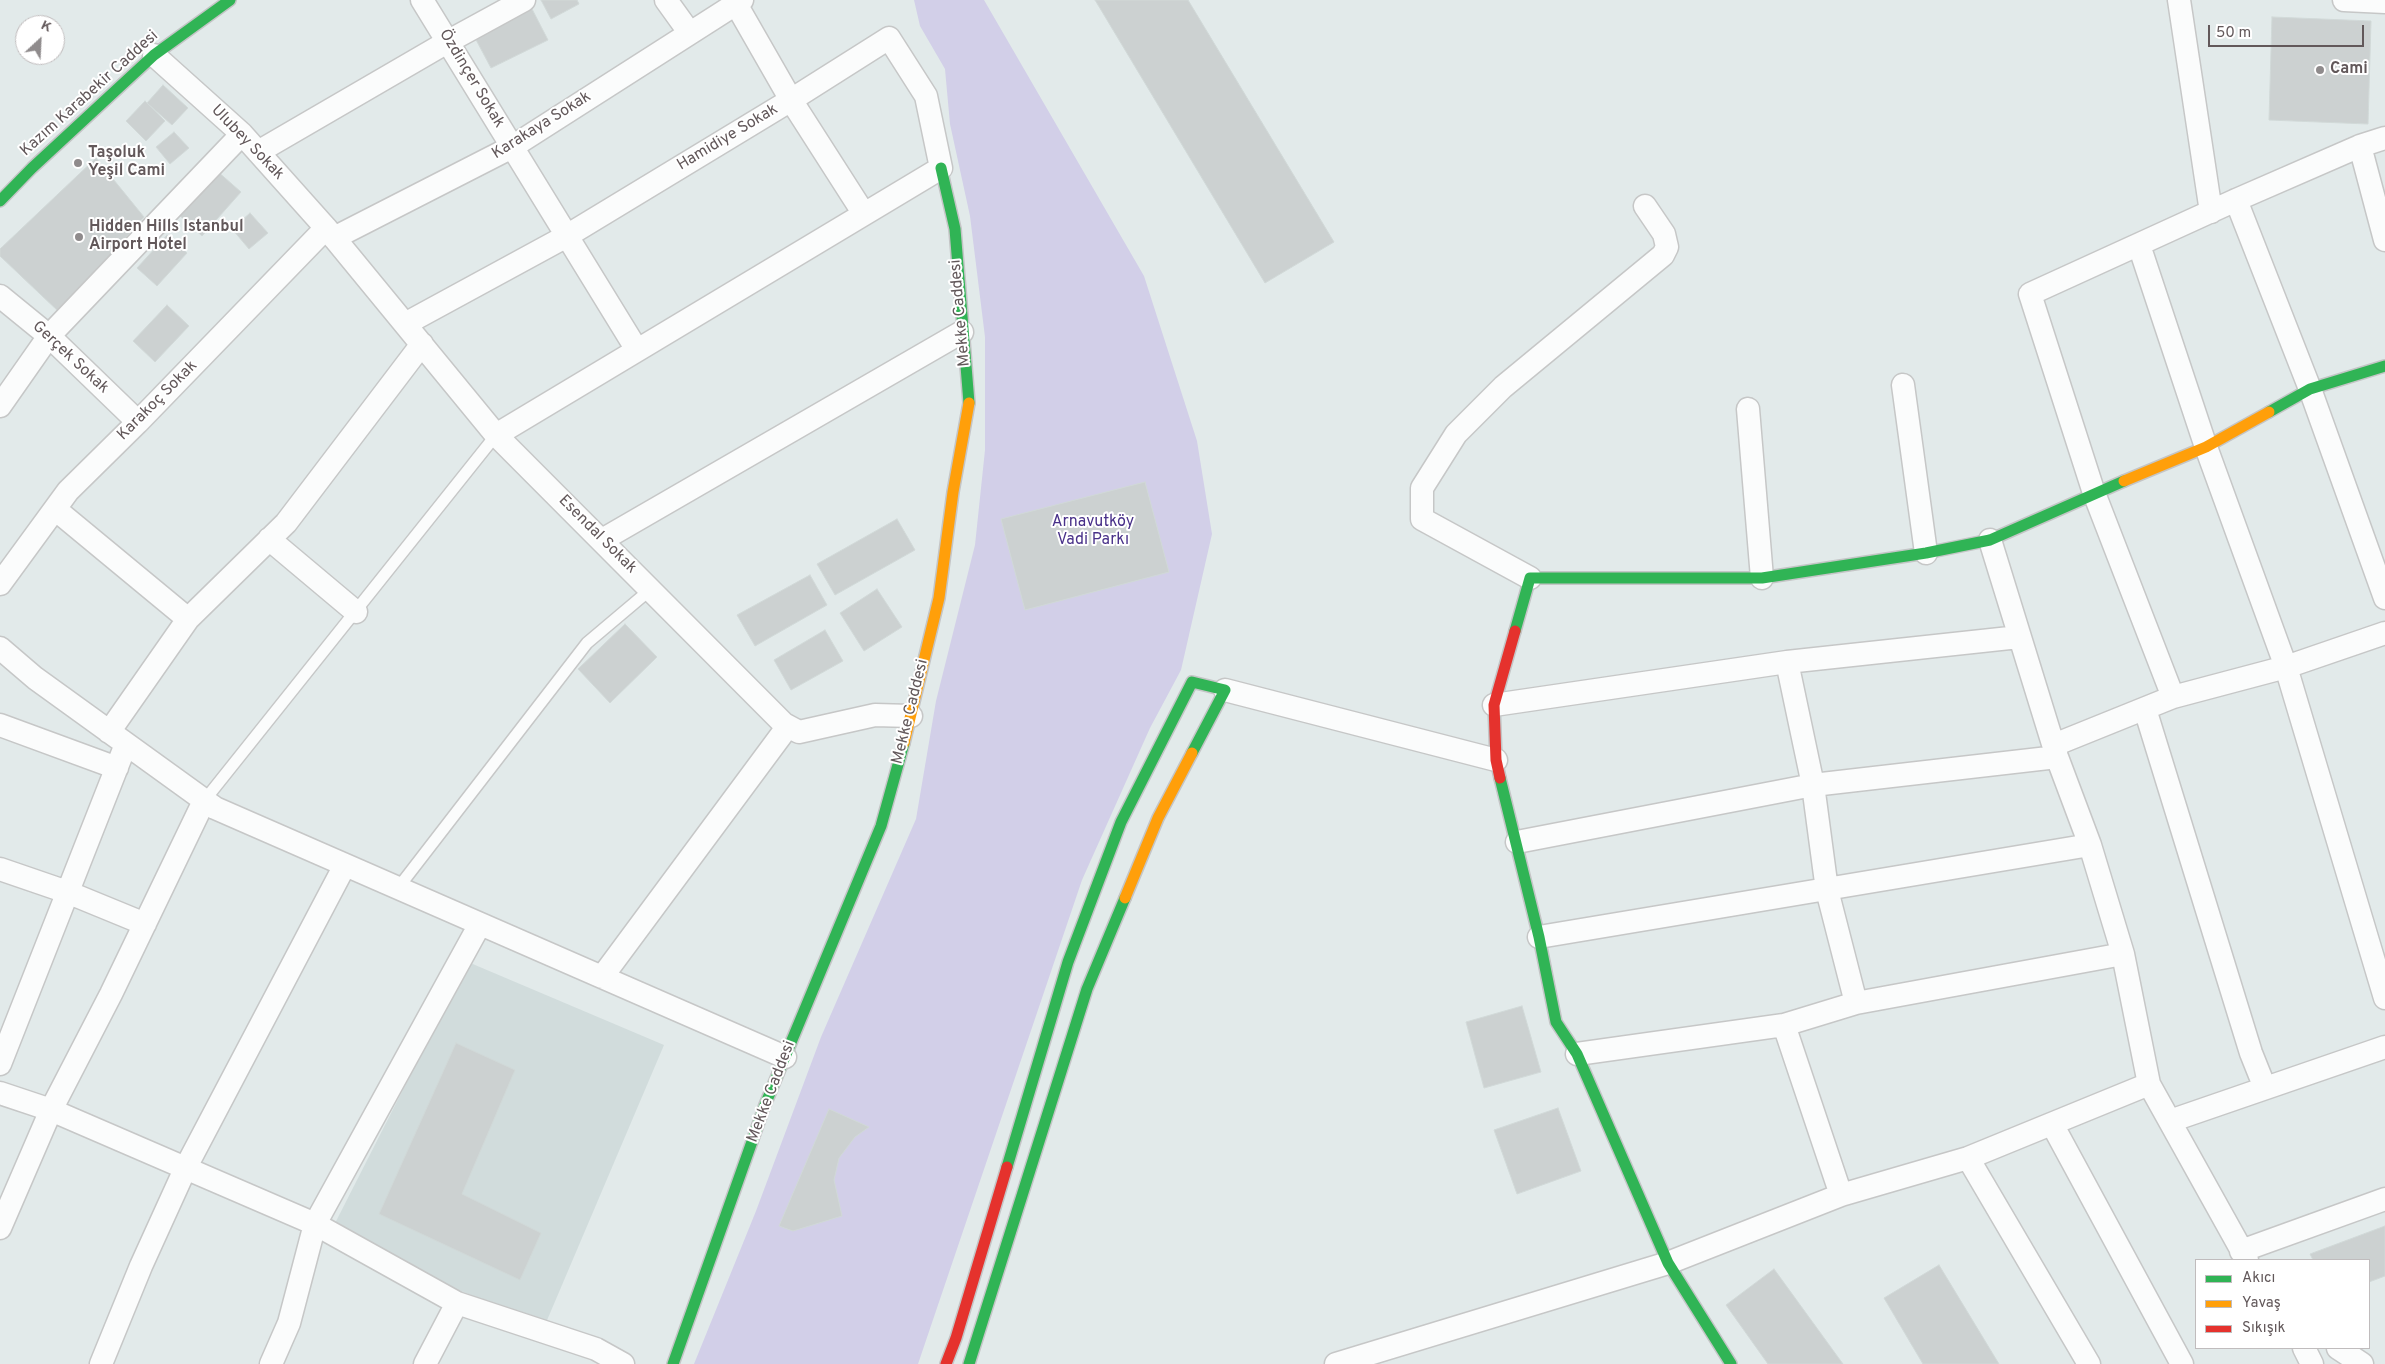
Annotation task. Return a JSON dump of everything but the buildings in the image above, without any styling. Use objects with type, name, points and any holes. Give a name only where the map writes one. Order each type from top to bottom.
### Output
[{"type":"street","name":"Kazım Karabekir Caddesi","points":[[0,201],[32,168],[154,55],[230,0]]},
{"type":"street","name":"Özdinçer Sokak","points":[[422,0],[449,41],[565,237],[637,350]]},
{"type":"street","points":[[258,152],[449,41],[524,0]]},
{"type":"street","points":[[666,0],[689,32]]},
{"type":"street","points":[[2179,0],[2211,212]]},
{"type":"street","points":[[2344,0],[2385,2]]},
{"type":"street","points":[[739,2],[791,100],[864,214]]},
{"type":"street","name":"Karakaya Sokak","points":[[330,233],[512,147],[689,32],[739,2]]},
{"type":"street","name":"Hamidiye Sokak","points":[[405,324],[565,237],[791,100],[889,38]]},
{"type":"street","name":"Mekke Caddesi","points":[[673,1364],[765,1105],[881,826],[940,598],[953,492],[969,406],[954,229],[926,96],[889,38]]},
{"type":"street","name":"Ulubey Sokak","points":[[154,55],[242,134],[330,233]]},
{"type":"street","points":[[0,406],[49,336],[242,134]]},
{"type":"street","points":[[2173,697],[2094,493],[2030,294],[2236,200],[2360,146],[2385,138]]},
{"type":"street","points":[[2360,146],[2385,240]]},
{"type":"street","points":[[0,186],[32,168]]},
{"type":"street","points":[[496,435],[941,168]]},
{"type":"street","points":[[2236,200],[2310,389],[2385,598]]},
{"type":"street","points":[[1645,206],[1664,234],[1667,247],[1663,255],[1503,388],[1456,434],[1422,488],[1422,520],[1530,578],[1762,578],[1926,553],[1990,540],[2094,493],[2206,447],[2310,389],[2385,366]]},
{"type":"street","name":"Esendal Sokak","points":[[330,233],[496,435],[788,726]]},
{"type":"street","name":"Karakoç Sokak","points":[[0,584],[68,491],[330,233]]},
{"type":"street","points":[[2138,245],[2206,447],[2286,667],[2385,998]]},
{"type":"street","name":"Gerçek Sokak","points":[[0,296],[49,336],[138,422]]},
{"type":"street","points":[[602,540],[962,332]]},
{"type":"street","points":[[0,1064],[117,768],[118,738],[188,619],[286,523],[422,344]]},
{"type":"street","points":[[1902,385],[1926,553]]},
{"type":"street","points":[[1748,409],[1762,578]]},
{"type":"street","points":[[54,509],[188,619]]},
{"type":"street","points":[[269,539],[356,612]]},
{"type":"street","points":[[1990,540],[2019,638],[2056,751],[2090,845],[2122,954],[2149,1084],[2244,1256],[2385,1199]]},
{"type":"street","points":[[1530,578],[1494,705],[1496,760],[1539,937],[1556,1022],[1577,1054],[1668,1263],[1732,1364]]},
{"type":"street","points":[[1517,842],[1813,785],[2056,751],[2173,697],[2286,667],[2385,633]]},
{"type":"street","points":[[1494,705],[1787,662],[2019,638]]},
{"type":"street","points":[[0,648],[35,678],[215,808],[785,1057]]},
{"type":"street","points":[[1787,662],[1813,785],[1827,890],[1856,1003]]},
{"type":"street","points":[[946,1364],[956,1338],[1068,962],[1121,822],[1192,682],[1496,760]]},
{"type":"street","points":[[969,1364],[1087,989],[1158,818],[1225,690]]},
{"type":"street","points":[[2145,709],[2251,1053],[2265,1088]]},
{"type":"street","points":[[602,977],[788,726],[799,732],[875,715],[911,716]]},
{"type":"street","points":[[0,725],[117,768]]},
{"type":"street","points":[[0,1228],[52,1110],[204,801]]},
{"type":"street","points":[[1539,937],[2090,845]]},
{"type":"street","points":[[101,1364],[140,1266],[186,1167],[346,865]]},
{"type":"street","points":[[0,869],[67,892],[145,924]]},
{"type":"street","points":[[271,1364],[289,1323],[315,1224],[480,924]]},
{"type":"street","points":[[1577,1054],[1784,1025],[1856,1003],[2122,954]]},
{"type":"street","points":[[1784,1025],[1842,1195]]},
{"type":"street","points":[[2170,1122],[2385,1047]]},
{"type":"street","points":[[1336,1364],[1396,1356],[1668,1263],[1842,1195],[1968,1158],[2149,1084]]},
{"type":"street","points":[[0,1093],[52,1110],[315,1224],[457,1303],[592,1356],[623,1364]]},
{"type":"street","points":[[2052,1124],[2182,1364]]},
{"type":"street","points":[[1968,1158],[2089,1364]]},
{"type":"street","points":[[425,1364],[457,1303]]},
{"type":"street","points":[[2304,1349],[2312,1364]]},
{"type":"street","points":[[2340,1349],[2362,1364]]},
{"type":"lane","points":[[204,801],[496,435]]},
{"type":"lane","points":[[398,888],[587,643],[650,589]]},
{"type":"shaded area","points":[[468,962],[664,1045],[545,1325],[328,1237]]},
{"type":"green space","name":"Arnavutköy Vadi Parkı","points":[[914,0],[984,0],[1144,276],[1197,441],[1212,534],[1181,670],[1150,728],[1082,880],[918,1364],[694,1364],[756,1211],[821,1037],[916,819],[936,701],[975,545],[985,450],[985,337],[970,216],[950,124],[945,69],[920,26]]},
{"type":"traffic: fast","points":[[0,201],[32,168],[154,55],[230,0]]},
{"type":"traffic: fast","points":[[941,168],[955,229],[969,403]]},
{"type":"traffic: fast","points":[[2269,412],[2310,389],[2385,366]]},
{"type":"traffic: fast","points":[[1515,631],[1530,578],[1762,578],[1926,553],[1990,540],[2124,481]]},
{"type":"traffic: fast","points":[[1007,1167],[1068,962],[1121,822],[1192,682],[1225,690],[1192,753]]},
{"type":"traffic: fast","points":[[673,1364],[765,1105],[881,826],[904,743]]},
{"type":"traffic: fast","points":[[1500,778],[1539,937],[1556,1022],[1577,1054],[1668,1263],[1731,1364]]},
{"type":"traffic: fast","points":[[969,1364],[1087,989],[1125,898]]},
{"type":"traffic: slow","points":[[904,743],[939,598],[953,492],[969,403]]},
{"type":"traffic: slow","points":[[2124,481],[2206,447],[2269,412]]},
{"type":"traffic: slow","points":[[1125,898],[1158,818],[1192,753]]},
{"type":"traffic: jam","points":[[1500,778],[1496,760],[1494,705],[1515,631]]},
{"type":"traffic: jam","points":[[946,1364],[956,1338],[1007,1167]]},
{"type":"place","name":"Cami","points":[[2320,70]]},
{"type":"place","name":"Taşoluk Yeşil Cami","points":[[78,163]]},
{"type":"place","name":"Hidden Hills Istanbul Airport Hotel","points":[[79,237]]}]
